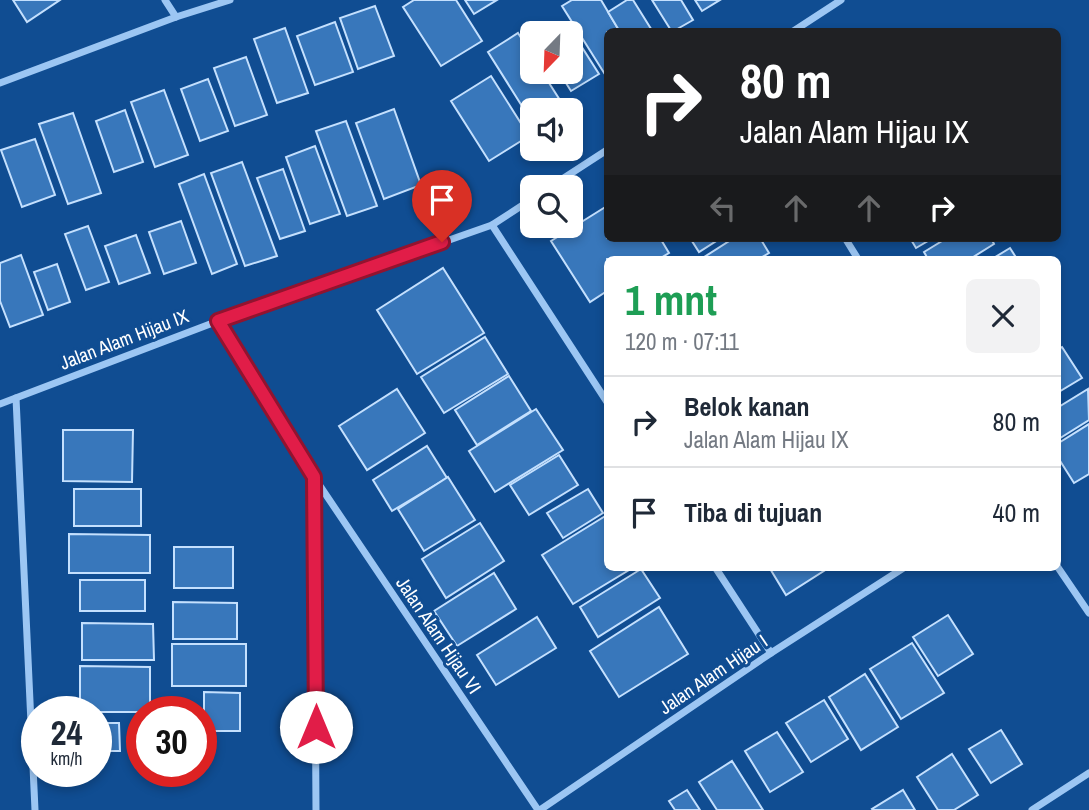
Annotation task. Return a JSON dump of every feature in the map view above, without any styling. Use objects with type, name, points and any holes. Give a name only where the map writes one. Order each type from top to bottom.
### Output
[{"type":"street","points":[[166,0],[176,17]]},
{"type":"street","points":[[0,83],[176,17],[230,0]]},
{"type":"street","points":[[798,28],[841,0]]},
{"type":"street","points":[[568,175],[604,152]]},
{"type":"street","name":"Jalan Alam Hijau IX","points":[[0,404],[218,321],[492,225],[520,207]]},
{"type":"street","points":[[492,225],[604,397]]},
{"type":"street","name":"Jalan Alam Hijau VI","points":[[218,321],[314,477],[539,810]]},
{"type":"street","points":[[16,398],[35,810]]},
{"type":"street","points":[[314,477],[316,810]]},
{"type":"street","points":[[718,571],[771,653]]},
{"type":"street","name":"Jalan Alam Hijau I","points":[[539,810],[771,653],[899,571]]},
{"type":"street","points":[[1060,571],[1089,613]]},
{"type":"street","points":[[1032,810],[1089,773]]},
{"type":"building","points":[[13,0],[60,0],[27,22]]},
{"type":"building","points":[[414,0],[456,0],[482,41],[441,66],[403,7]]},
{"type":"building","points":[[465,0],[497,0],[474,14]]},
{"type":"building","points":[[572,0],[601,0],[618,28],[604,28],[604,73],[583,39],[583,21],[571,21],[562,6]]},
{"type":"building","points":[[627,0],[633,0],[650,28],[618,28],[608,12]]},
{"type":"building","points":[[652,0],[681,0],[693,20],[679,28],[670,28]]},
{"type":"building","points":[[695,0],[720,0],[702,11]]},
{"type":"building","points":[[375,6],[394,56],[358,69],[340,18]]},
{"type":"building","points":[[335,22],[353,72],[315,85],[297,36]]},
{"type":"building","points":[[285,28],[308,93],[277,103],[254,39]]},
{"type":"building","points":[[518,33],[520,84],[550,84],[559,98],[520,98],[520,103],[488,52]]},
{"type":"building","points":[[583,49],[599,74],[583,84]]},
{"type":"building","points":[[246,57],[267,115],[235,126],[214,68]]},
{"type":"building","points":[[491,76],[520,122],[520,142],[489,161],[451,101]]},
{"type":"building","points":[[208,79],[228,131],[200,141],[181,89]]},
{"type":"building","points":[[567,84],[583,84],[571,91]]},
{"type":"building","points":[[164,90],[188,155],[155,167],[131,102]]},
{"type":"building","points":[[394,109],[421,185],[384,199],[356,123]]},
{"type":"building","points":[[125,110],[143,162],[114,172],[96,121]]},
{"type":"building","points":[[73,113],[101,193],[68,204],[39,124]]},
{"type":"building","points":[[346,121],[377,206],[347,216],[316,131]]},
{"type":"building","points":[[35,139],[55,195],[22,207],[1,150]]},
{"type":"building","points":[[315,146],[340,214],[310,224],[286,157]]},
{"type":"building","points":[[242,162],[277,256],[245,266],[211,173]]},
{"type":"building","points":[[283,169],[305,231],[280,239],[257,178]]},
{"type":"building","points":[[204,174],[237,264],[212,274],[179,184]]},
{"type":"building","points":[[604,208],[604,242],[662,242],[669,253],[664,256],[604,256],[604,293],[590,302],[551,241],[556,238],[583,238],[583,221]]},
{"type":"building","points":[[181,221],[196,263],[164,274],[149,232]]},
{"type":"building","points":[[88,226],[109,282],[86,290],[65,234]]},
{"type":"building","points":[[136,235],[150,273],[119,284],[105,246]]},
{"type":"building","points":[[693,242],[715,242],[699,252]]},
{"type":"building","points":[[728,242],[762,242],[769,253],[764,256],[706,256]]},
{"type":"building","points":[[912,242],[926,242],[916,248]]},
{"type":"building","points":[[940,242],[994,244],[975,256],[926,256],[924,252]]},
{"type":"building","points":[[1010,248],[1015,256],[997,256]]},
{"type":"building","points":[[21,255],[43,315],[10,327],[0,301],[0,263]]},
{"type":"building","points":[[57,264],[70,302],[48,310],[34,272]]},
{"type":"building","points":[[443,268],[484,333],[417,374],[377,310]]},
{"type":"building","points":[[485,337],[508,374],[444,413],[421,377]]},
{"type":"building","points":[[1061,348],[1082,378],[1061,391]]},
{"type":"building","points":[[509,376],[531,411],[477,445],[455,410]]},
{"type":"building","points":[[397,389],[425,433],[367,470],[339,426]]},
{"type":"building","points":[[1088,389],[1089,420],[1061,438],[1061,406]]},
{"type":"building","points":[[536,409],[563,450],[495,492],[469,451]]},
{"type":"building","points":[[1089,424],[1089,474],[1074,483],[1061,462],[1061,442]]},
{"type":"building","points":[[63,430],[133,430],[132,482],[63,481]]},
{"type":"building","points":[[427,446],[447,478],[392,511],[373,480]]},
{"type":"building","points":[[559,455],[578,485],[529,515],[510,485]]},
{"type":"building","points":[[448,477],[475,520],[424,551],[398,509]]},
{"type":"building","points":[[74,489],[141,489],[141,526],[74,526]]},
{"type":"building","points":[[588,489],[603,513],[563,538],[547,513]]},
{"type":"building","points":[[604,517],[604,571],[627,571],[573,604],[542,555]]},
{"type":"building","points":[[480,523],[504,561],[446,598],[422,559]]},
{"type":"building","points":[[69,534],[150,535],[150,573],[69,573]]},
{"type":"building","points":[[174,547],[233,547],[233,588],[174,588]]},
{"type":"building","points":[[638,571],[642,571],[660,598],[598,637],[580,607]]},
{"type":"building","points":[[771,571],[824,571],[786,595]]},
{"type":"building","points":[[494,573],[516,609],[457,646],[434,611]]},
{"type":"building","points":[[80,580],[145,580],[145,611],[80,611]]},
{"type":"building","points":[[173,602],[237,603],[237,639],[173,639]]},
{"type":"building","points":[[659,607],[688,654],[619,697],[590,651]]},
{"type":"building","points":[[948,615],[973,654],[938,676],[913,637]]},
{"type":"building","points":[[537,617],[556,648],[496,685],[477,655]]},
{"type":"building","points":[[82,623],[153,624],[154,660],[82,660]]},
{"type":"building","points":[[912,643],[944,693],[901,719],[870,669]]},
{"type":"building","points":[[172,644],[246,644],[246,686],[172,686]]},
{"type":"building","points":[[80,666],[150,667],[150,696],[126,696],[126,712],[112,712],[112,696],[80,696]]},
{"type":"building","points":[[865,674],[898,727],[861,750],[829,697]]},
{"type":"building","points":[[204,692],[240,693],[240,731],[217,731],[217,696],[204,696]]},
{"type":"building","points":[[824,700],[848,739],[811,762],[786,723]]},
{"type":"building","points":[[112,723],[119,723],[120,751],[112,751]]},
{"type":"building","points":[[1001,730],[1022,764],[991,783],[969,749]]},
{"type":"building","points":[[777,732],[803,772],[770,792],[745,751]]},
{"type":"building","points":[[952,754],[978,795],[954,810],[938,810],[917,777]]},
{"type":"building","points":[[732,761],[763,810],[717,810],[699,782]]},
{"type":"building","points":[[687,790],[700,810],[675,810],[669,801]]},
{"type":"building","points":[[903,790],[915,810],[872,809]]},
{"type":"route","points":[[316,727],[314,477],[218,321],[442,242]]}]
